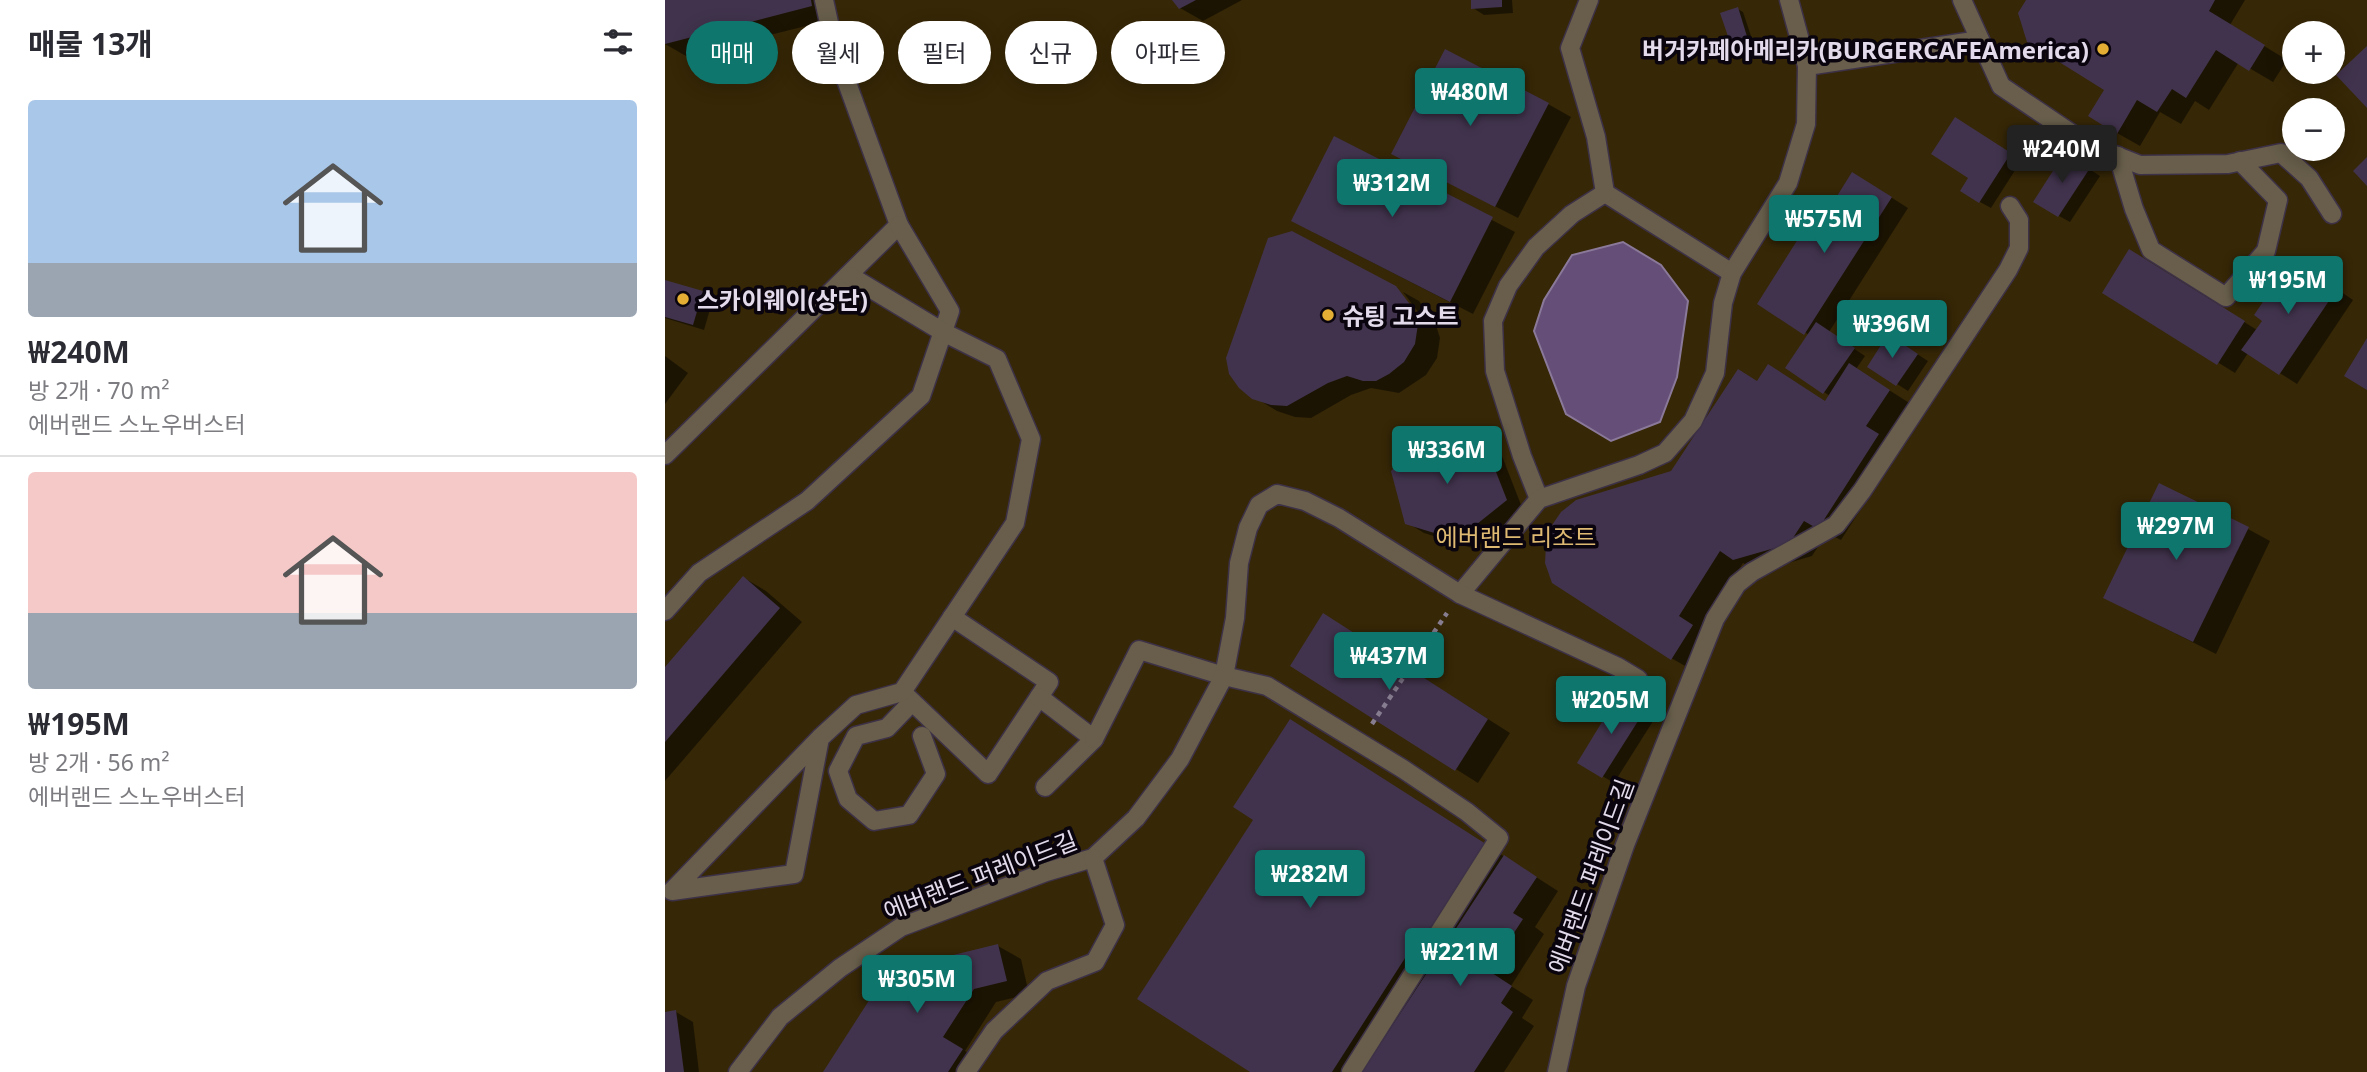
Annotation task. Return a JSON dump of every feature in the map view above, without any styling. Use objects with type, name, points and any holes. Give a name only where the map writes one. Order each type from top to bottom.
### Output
[{"type":"street","points":[[665,611],[699,573],[807,500],[921,396],[950,311],[899,225],[835,50],[824,0]]},
{"type":"street","points":[[1590,0],[1570,48],[1595,137],[1605,194],[1732,273]]},
{"type":"street","points":[[1460,594],[1539,499],[1639,465],[1665,453],[1693,421],[1715,373],[1723,303],[1732,273],[1788,183],[1807,124],[1807,66],[1789,0]]},
{"type":"street","points":[[1962,0],[2001,86],[2087,144],[2140,165],[2228,164],[2281,153],[2309,178],[2332,214]]},
{"type":"street","points":[[1807,66],[1980,40]]},
{"type":"street","points":[[2118,156],[2134,209],[2151,250],[2226,297],[2266,251],[2278,200],[2240,161]]},
{"type":"street","points":[[1539,499],[1495,371],[1493,321],[1508,286],[1536,247],[1572,214],[1605,194]]},
{"type":"street","name":"에버랜드 퍼레이드길","points":[[1557,1072],[1576,986],[1625,845],[1715,620],[1737,584],[1752,572],[1836,525],[2008,270],[2019,248],[2019,220],[2010,206]]},
{"type":"street","points":[[665,455],[899,225]]},
{"type":"street","points":[[850,276],[943,332],[997,359],[1031,439],[1015,523],[952,617],[887,727],[856,736],[838,771],[848,799],[874,821],[909,815],[936,774],[922,736]]},
{"type":"street","name":"에버랜드 퍼레이드길","points":[[738,1072],[780,1017],[839,968],[901,927],[1046,872],[1093,858],[1136,818],[1180,759],[1224,676],[1235,618],[1239,564],[1248,527],[1259,505],[1276,494],[1305,501],[1339,518],[1460,594],[1618,667],[1638,679]]},
{"type":"street","points":[[907,697],[988,774],[1049,682],[952,617]]},
{"type":"street","points":[[1045,787],[1094,739],[1139,650],[1267,686],[1467,812],[1499,838],[1351,1072]]},
{"type":"street","points":[[820,737],[794,874],[672,891],[820,737],[856,705],[907,697]]},
{"type":"street","points":[[1039,697],[1094,739]]},
{"type":"street","points":[[966,1072],[994,1031],[1047,981],[1094,962],[1115,925],[1093,858]]},
{"type":"path","points":[[1359,742],[1460,594]]},
{"type":"green space","name":"에버랜드 리조트","points":[[665,0],[2367,0],[2367,1072],[665,1072]]},
{"type":"shaded area","points":[[1623,242],[1661,265],[1688,301],[1677,377],[1660,422],[1611,441],[1566,414],[1534,331],[1544,300],[1572,255]]},
{"type":"building","points":[[665,0],[811,0],[812,6],[754,21],[686,21],[686,39],[665,44]]},
{"type":"building","points":[[1172,0],[1196,0],[1179,9]]},
{"type":"building","points":[[1471,0],[1502,0],[1502,7],[1471,9]]},
{"type":"building","points":[[2026,0],[2215,0],[2209,11],[2265,45],[2249,71],[2216,50],[2186,98],[2172,89],[2157,112],[2137,100],[2117,134],[2088,116],[2104,90],[2027,42],[2018,13]]},
{"type":"building","points":[[1738,7],[1749,43],[1732,48],[1720,13]]},
{"type":"building","points":[[2367,46],[2367,108],[2344,84],[2345,67]]},
{"type":"building","points":[[1445,49],[1549,103],[1495,207],[1391,154]]},
{"type":"building","points":[[1955,117],[2011,153],[1979,203],[1960,191],[1968,178],[1931,154]]},
{"type":"building","points":[[1334,136],[1493,217],[1450,302],[1291,221]]},
{"type":"building","points":[[2065,152],[2090,168],[2058,217],[2033,202]]},
{"type":"building","points":[[2367,157],[2367,186],[2353,171]]},
{"type":"building","points":[[1852,172],[1892,197],[1804,335],[1757,304],[1810,220],[1819,225]]},
{"type":"building","name":"슈팅 고스트","points":[[1292,231],[1396,286],[1412,307],[1418,324],[1415,344],[1404,362],[1389,374],[1376,381],[1363,381],[1347,376],[1328,383],[1287,406],[1271,405],[1252,399],[1239,388],[1229,374],[1226,358],[1268,238]]},
{"type":"building","points":[[2129,249],[2245,321],[2217,365],[2102,293]]},
{"type":"building","points":[[2292,259],[2337,289],[2279,375],[2241,350],[2262,321],[2254,315]]},
{"type":"building","name":"스카이웨이(상단)","points":[[665,280],[703,291],[693,325],[665,317]]},
{"type":"building","points":[[1816,322],[1855,348],[1823,394],[1785,368]]},
{"type":"building","points":[[1888,334],[1918,354],[1896,386],[1867,367]]},
{"type":"building","points":[[2367,338],[2367,390],[2344,376]]},
{"type":"building","points":[[1849,363],[1890,390],[1866,426],[1879,434],[1818,529],[1804,521],[1789,544],[1733,560],[1720,551],[1679,616],[1693,625],[1671,660],[1552,583],[1545,563],[1546,545],[1550,528],[1561,512],[1576,500],[1671,471],[1738,369],[1757,381],[1768,364],[1825,401]]},
{"type":"building","points":[[1428,433],[1485,444],[1507,500],[1457,540],[1405,524],[1391,471]]},
{"type":"building","points":[[2159,483],[2249,527],[2193,642],[2103,598]]},
{"type":"building","points":[[743,576],[780,608],[665,742],[665,667]]},
{"type":"building","points":[[1323,613],[1488,719],[1455,771],[1290,666]]},
{"type":"building","points":[[1619,694],[1645,710],[1602,778],[1577,763]]},
{"type":"building","points":[[1290,719],[1489,846],[1433,935],[1423,930],[1332,1072],[1250,1072],[1137,999],[1253,820],[1233,807]]},
{"type":"building","points":[[1504,855],[1537,877],[1513,913],[1523,919],[1489,971],[1512,986],[1501,1003],[1513,1012],[1474,1072],[1362,1072]]},
{"type":"building","points":[[998,944],[1007,981],[974,989],[943,1037],[963,1049],[948,1072],[823,1072],[888,971]]},
{"type":"building","points":[[676,1010],[684,1072],[665,1072],[665,1012]]},
{"type":"place","name":"버거카페아메리카(BURGERCAFEAmerica)","points":[[2103,49]]},
{"type":"place","name":"스카이웨이(상단)","points":[[683,299]]},
{"type":"place","name":"슈팅 고스트","points":[[1328,315]]}]
